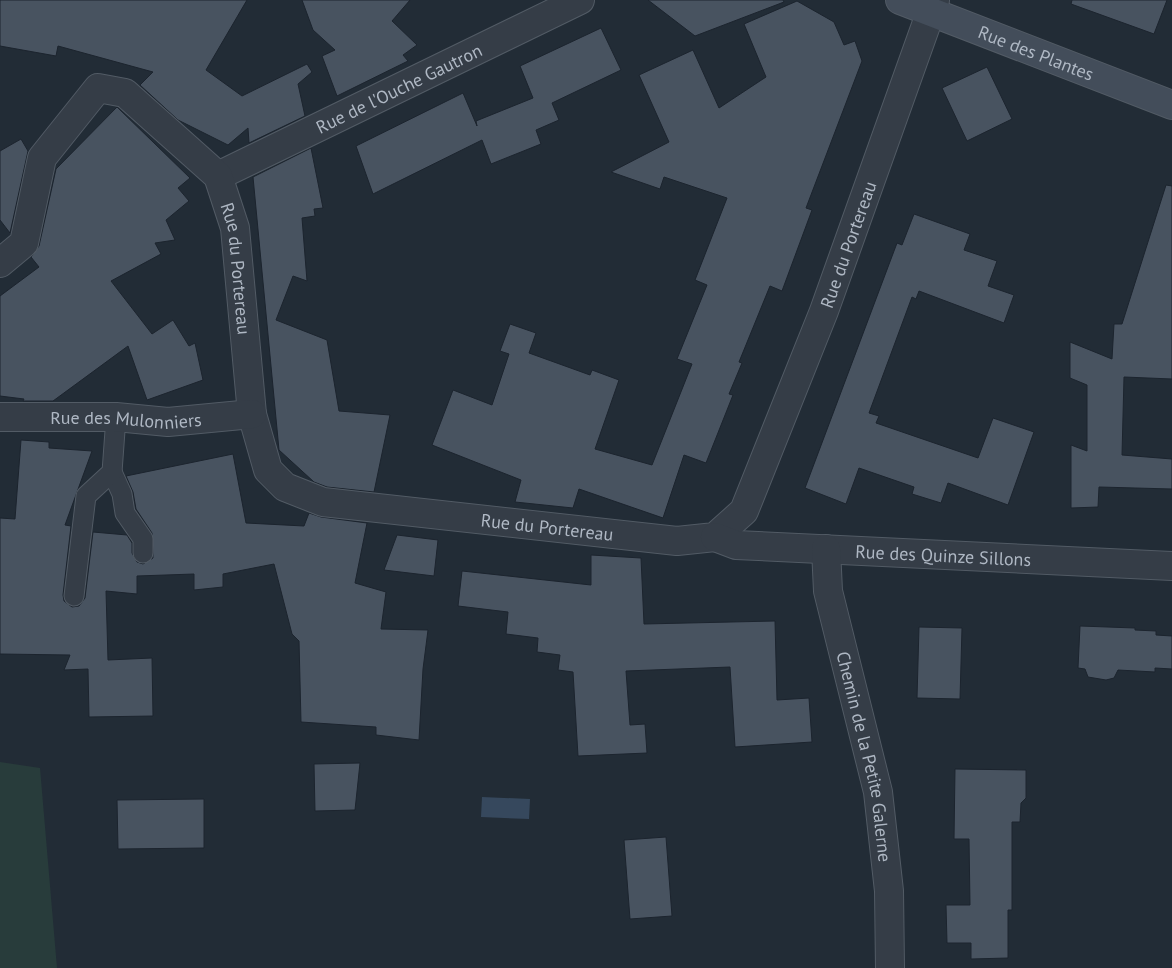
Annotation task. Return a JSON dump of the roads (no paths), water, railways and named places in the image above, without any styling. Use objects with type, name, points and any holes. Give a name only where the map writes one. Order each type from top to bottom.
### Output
[{"type":"street","name":"Rue de l'Ouche Gautron","points":[[218,176],[580,0]]},
{"type":"street","name":"Rue des Plantes","points":[[900,0],[933,6],[1172,105]]},
{"type":"street","name":"Rue du Portereau","points":[[218,176],[235,228],[252,414],[268,470],[285,487],[323,502],[678,541],[715,538],[744,511],[824,311],[933,6]]},
{"type":"street","points":[[0,263],[24,243],[42,158],[98,88],[125,93],[218,176]]},
{"type":"street","name":"Rue des Mulonniers","points":[[0,417],[116,417],[168,422],[252,414]]},
{"type":"street","name":"Rue des Quinze Sillons","points":[[715,538],[736,545],[1172,566]]},
{"type":"street","name":"Chemin de la Petite Galerne","points":[[826,549],[828,591],[878,792],[889,892],[890,968]]},
{"type":"lane","points":[[116,417],[112,472],[122,494],[125,513],[143,539],[143,553]]},
{"type":"lane","points":[[74,596],[86,496],[112,472]]},
{"type":"water","points":[[482,797],[530,799],[529,819],[481,817]]}]
